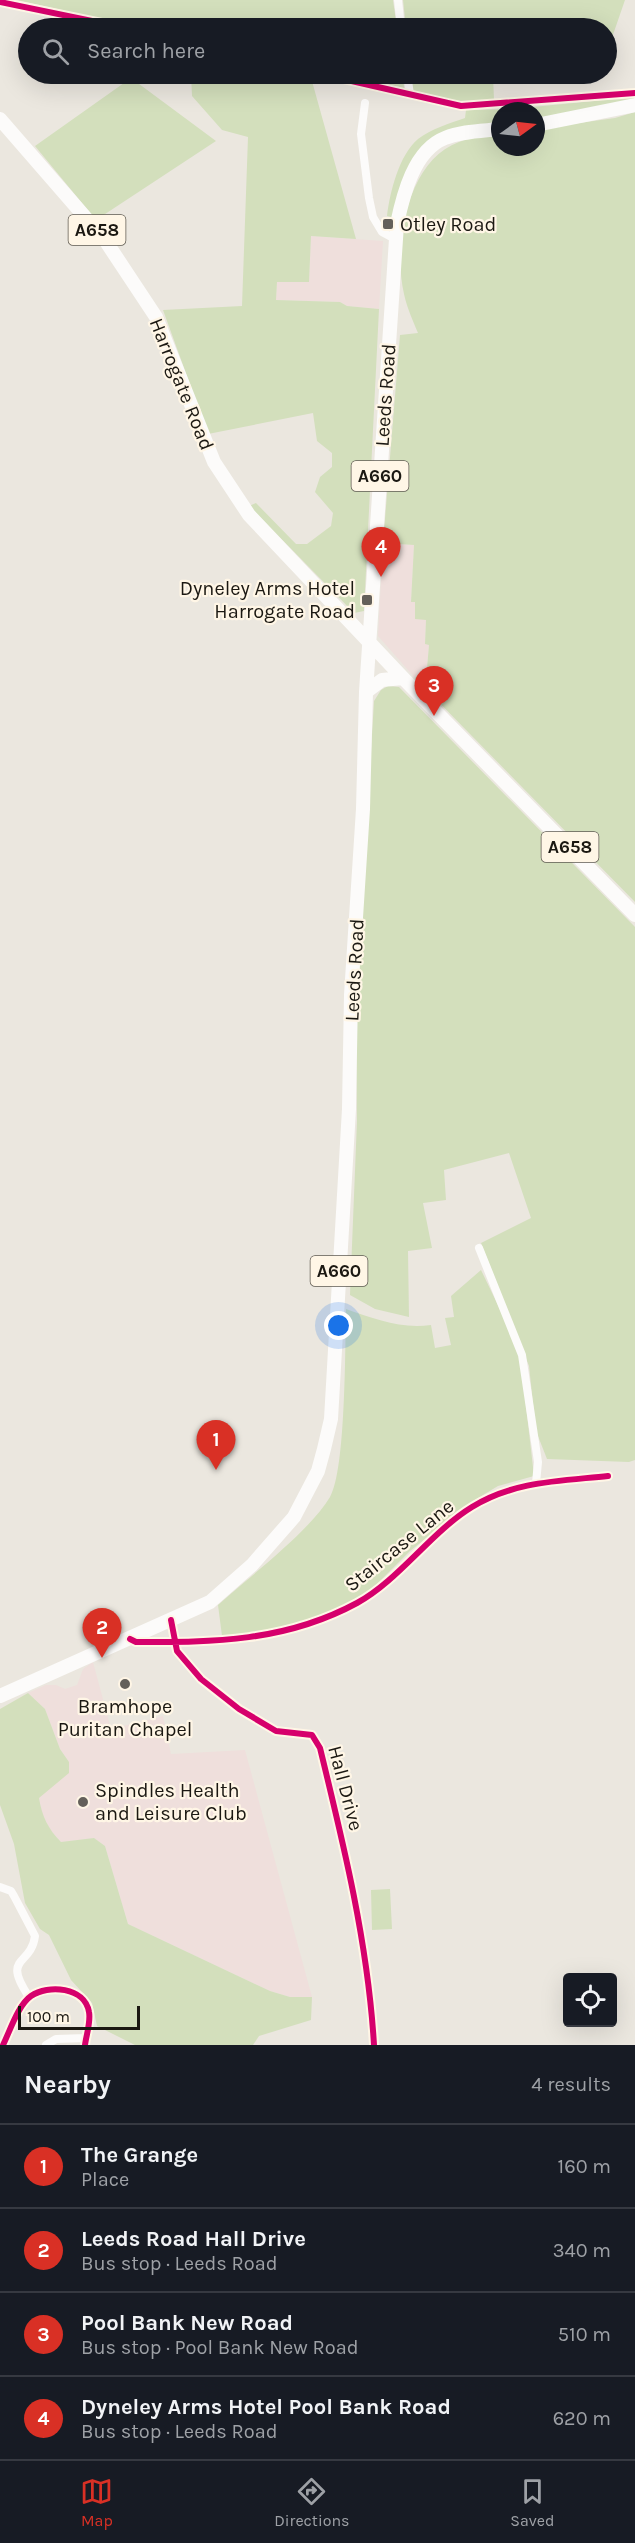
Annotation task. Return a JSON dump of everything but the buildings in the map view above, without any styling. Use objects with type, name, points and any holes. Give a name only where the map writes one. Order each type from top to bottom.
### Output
[{"type":"highway","points":[[545,123],[635,105]]},
{"type":"highway","name":"Harrogate Road","points":[[0,119],[105,240],[156,317],[214,462],[233,494],[269,539],[369,643]]},
{"type":"highway","name":"Leeds Road","points":[[0,1696],[210,1602],[252,1565],[282,1532],[294,1517],[315,1478],[329,1429],[349,1109],[351,995],[363,809],[366,692],[395,239],[407,189],[422,158],[431,146],[458,134],[491,130]]},
{"type":"highway","name":"A658","points":[[369,643],[635,915]]},
{"type":"highway","points":[[366,692],[382,680],[390,677],[403,678]]},
{"type":"street","points":[[398,0],[400,18]]},
{"type":"street","points":[[0,2],[78,18]]},
{"type":"street","points":[[366,84],[460,106],[635,93]]},
{"type":"street","points":[[408,84],[410,94]]},
{"type":"street","points":[[365,103],[360,134],[373,217],[382,232],[395,239]]},
{"type":"street","points":[[479,1248],[522,1355],[538,1462],[536,1482]]},
{"type":"street","name":"Staircase Lane","points":[[129,1639],[136,1642],[234,1641],[298,1629],[359,1602],[470,1508],[498,1493],[536,1482],[608,1476]]},
{"type":"street","name":"Hall Drive","points":[[171,1620],[174,1642],[185,1663],[239,1708],[276,1731],[312,1735],[320,1748],[349,1866],[368,1972],[374,2045]]},
{"type":"street","points":[[0,1887],[14,1896],[35,1936],[32,1947],[19,1961],[17,1968],[20,1983],[29,1997]]},
{"type":"street","points":[[3,2045],[29,1997],[46,1989],[63,1990],[78,1997],[89,2013],[85,2042],[56,2038],[46,2045]]},
{"type":"shaded area","points":[[311,236],[383,241],[379,309],[347,306],[340,302],[276,300],[277,282],[309,282]]},
{"type":"shaded area","points":[[383,543],[414,545],[411,602],[415,602],[426,620],[425,644],[429,644],[427,668],[415,678],[378,636]]},
{"type":"shaded area","points":[[93,1662],[111,1729],[163,1716],[171,1754],[245,1750],[312,1997],[290,1997],[270,1991],[128,1924],[105,1846],[94,1838],[61,1842],[50,1830],[42,1813],[39,1798],[69,1762],[60,1749],[45,1709],[28,1693],[46,1685],[56,1685],[65,1689],[77,1685],[83,1669]]},
{"type":"green space","points":[[17,0],[393,0],[396,18],[98,18]]},
{"type":"green space","points":[[403,0],[625,0],[617,23],[617,18],[405,18]]},
{"type":"green space","points":[[123,84],[139,84],[216,141],[96,220],[35,146]]},
{"type":"green space","points":[[191,84],[313,84],[356,239],[311,236],[309,282],[277,282],[276,300],[340,302],[347,306],[379,309],[364,611],[354,613],[249,506],[256,503],[296,544],[307,544],[331,526],[333,513],[315,492],[320,477],[332,467],[332,453],[317,441],[313,413],[208,434],[163,310],[242,306],[248,137],[222,130],[192,96]]},
{"type":"green space","points":[[385,84],[404,84],[404,88]]},
{"type":"green space","points":[[411,84],[493,84],[494,100],[452,102],[411,90]]},
{"type":"green space","points":[[635,97],[635,101],[545,118],[545,106]]},
{"type":"green space","points":[[491,109],[491,127],[424,147],[395,218],[387,216],[396,174],[411,146],[429,132],[465,118],[466,110]]},
{"type":"green space","points":[[635,112],[635,902],[415,678],[427,668],[429,645],[425,644],[426,620],[415,619],[415,602],[411,602],[414,545],[383,543],[400,335],[418,333],[404,294],[400,253],[407,208],[415,186],[427,167],[441,152],[459,142],[491,136],[491,156],[545,156],[545,128],[615,118]]},
{"type":"green space","points":[[388,686],[399,687],[635,927],[635,1460],[629,1462],[547,1459],[536,1431],[529,1366],[481,1243],[531,1218],[509,1153],[444,1170],[446,1200],[423,1203],[432,1248],[408,1251],[409,1317],[375,1309],[350,1295],[357,1121],[356,1007],[374,701],[381,690]]},
{"type":"green space","points":[[481,1270],[509,1328],[521,1362],[534,1476],[498,1486],[473,1501],[410,1551],[364,1597],[293,1628],[222,1636],[218,1605],[294,1539],[330,1497],[335,1483],[342,1435],[346,1309],[377,1320],[398,1324],[431,1325],[435,1348],[451,1345],[445,1318],[454,1317],[451,1296]]},
{"type":"green space","points":[[28,1693],[45,1709],[60,1749],[69,1762],[69,1773],[39,1798],[44,1816],[52,1832],[61,1842],[94,1838],[105,1846],[128,1924],[270,1991],[290,1997],[312,1997],[311,2020],[259,2036],[253,2045],[135,2045],[97,2026],[92,2003],[71,1980],[49,1935],[40,1929],[25,1903],[14,1844],[0,1805],[0,1709]]},
{"type":"green space","points":[[390,1889],[392,1929],[372,1930],[371,1890]]},
{"type":"cycle path","points":[[0,2],[78,18]]},
{"type":"cycle path","points":[[365,84],[461,106],[635,93]]},
{"type":"cycle path","points":[[130,1639],[136,1642],[221,1640],[303,1626],[330,1616],[372,1593],[457,1517],[488,1498],[521,1487],[608,1476]]},
{"type":"cycle path","points":[[171,1620],[177,1651],[201,1679],[239,1709],[276,1731],[312,1735],[320,1748],[361,1932],[374,2045]]},
{"type":"cycle path","points":[[3,2045],[26,2000],[38,1992],[56,1989],[73,1993],[81,1997],[86,2004],[89,2020],[85,2045]]},
{"type":"place","name":"Otley Road","points":[[388,224]]},
{"type":"place","name":"Dyneley Arms Hotel Pool Bank Road","points":[[381,577]]},
{"type":"place","name":"Dyneley Arms Hotel Harrogate Road","points":[[367,600]]},
{"type":"place","name":"Pool Bank New Road","points":[[434,716]]},
{"type":"place","name":"The Grange","points":[[216,1470]]},
{"type":"place","name":"Leeds Road Hall Drive","points":[[102,1658]]},
{"type":"place","name":"Bramhope Puritan Chapel","points":[[125,1684]]},
{"type":"place","name":"Spindles Health and Leisure Club","points":[[83,1802]]}]
